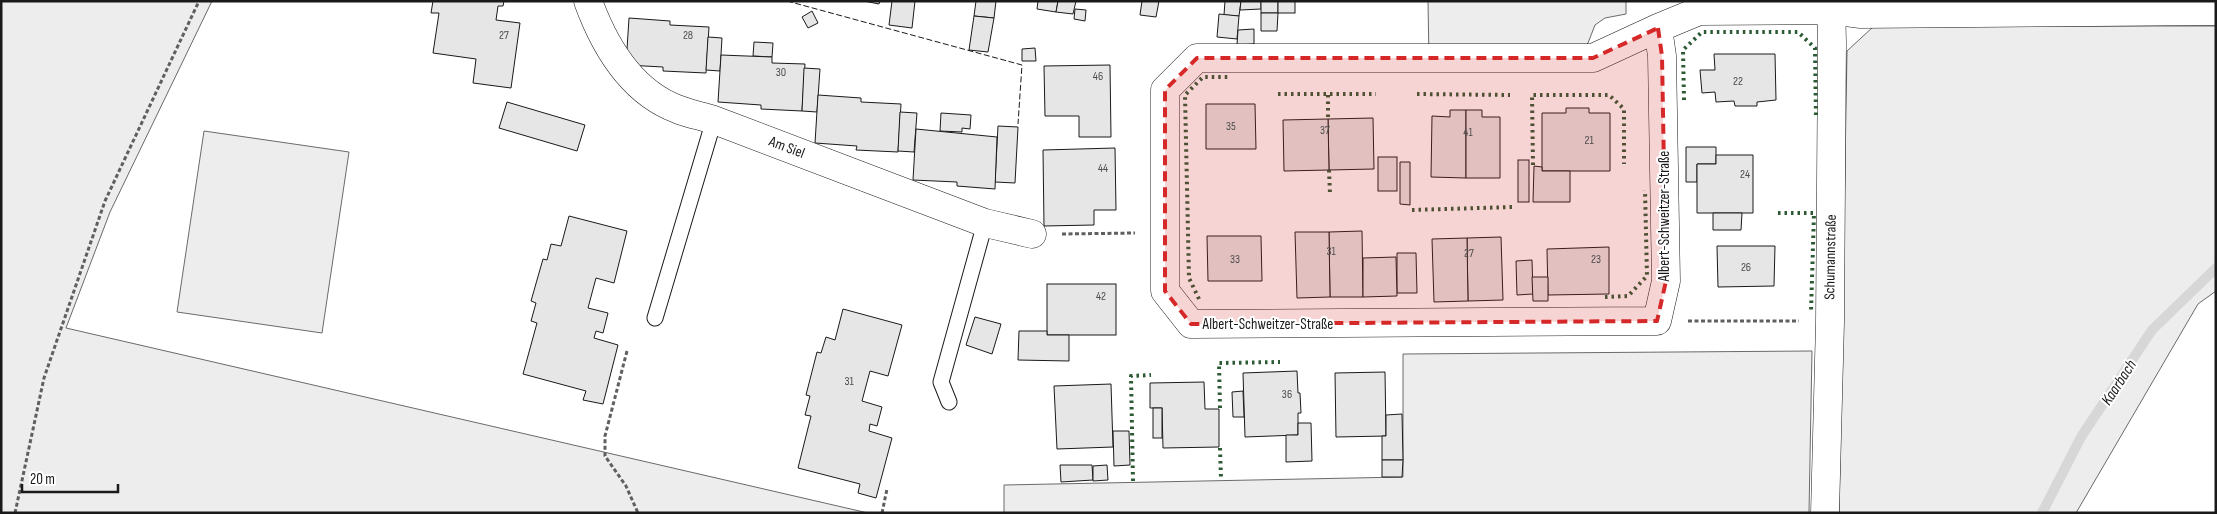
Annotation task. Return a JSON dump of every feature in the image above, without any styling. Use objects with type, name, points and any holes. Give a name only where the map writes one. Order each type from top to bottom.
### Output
[{"type":"street","name":"Am Siel","points":[[588,1],[598,28],[616,61],[644,89],[676,109],[714,120],[985,223],[1032,234]]},
{"type":"street","name":"Albert-Schweitzer-Straße","points":[[1658,28],[1662,56],[1666,281],[1657,321],[1191,324],[1165,292],[1165,90],[1197,58],[1592,58],[1658,28],[1699,11],[1831,6],[1861,14],[2216,11]]},
{"type":"street","name":"Schumannstraße","points":[[1825,513],[1830,322],[1831,6]]},
{"type":"lane","points":[[654,318],[714,120]]},
{"type":"lane","points":[[949,402],[941,382],[985,223]]},
{"type":"path","points":[[15,513],[44,378],[105,202],[199,1]]},
{"type":"path","points":[[1032,234],[1166,233]]},
{"type":"path","points":[[1657,321],[1830,322]]},
{"type":"path","points":[[627,350],[605,436],[605,456],[626,486],[638,513]]},
{"type":"path","points":[[882,513],[887,489]]},
{"type":"highlighted area","points":[[1658,28],[1662,56],[1666,281],[1657,321],[1191,324],[1165,291],[1165,90],[1197,58],[1593,58]]},
{"type":"shaded area","points":[[1,1],[212,1],[110,212],[66,328],[868,513],[1,513]]},
{"type":"shaded area","points":[[1428,1],[1626,1],[1626,14],[1605,18],[1595,25],[1588,43],[1578,56],[1429,62]]},
{"type":"shaded area","points":[[1874,26],[2216,26],[2216,291],[2198,304],[2076,513],[1839,513],[1847,51]]},
{"type":"shaded area","points":[[204,131],[349,152],[322,333],[177,312]]},
{"type":"shaded area","points":[[1812,351],[1809,513],[1004,513],[1004,485],[1403,477],[1403,354]]},
{"type":"building","points":[[433,1],[504,1],[503,6],[498,6],[496,20],[520,23],[511,88],[473,83],[476,59],[433,53],[439,13],[431,13]]},
{"type":"building","points":[[864,1],[880,1],[879,4]]},
{"type":"building","points":[[892,1],[915,1],[912,28],[889,25]]},
{"type":"building","points":[[976,1],[996,1],[994,18],[974,16]]},
{"type":"building","points":[[1038,1],[1058,1],[1056,12],[1037,9]]},
{"type":"building","points":[[1058,1],[1076,1],[1073,14],[1056,12]]},
{"type":"building","points":[[1142,1],[1159,1],[1156,17],[1140,15]]},
{"type":"building","points":[[1225,1],[1241,1],[1239,16],[1224,15]]},
{"type":"building","points":[[1241,1],[1261,1],[1261,9],[1240,10]]},
{"type":"building","points":[[1261,1],[1278,1],[1278,13],[1261,13]]},
{"type":"building","points":[[1278,1],[1295,1],[1295,13],[1278,13]]},
{"type":"building","points":[[1075,9],[1086,10],[1085,21],[1074,19]]},
{"type":"building","points":[[812,11],[818,23],[808,28],[802,17]]},
{"type":"building","points":[[1261,13],[1278,13],[1277,31],[1261,31]]},
{"type":"building","points":[[1219,14],[1239,16],[1237,39],[1217,37]]},
{"type":"building","points":[[974,16],[994,18],[988,52],[969,50]]},
{"type":"building","points":[[629,18],[670,21],[670,25],[709,27],[706,73],[663,71],[663,67],[626,65]]},
{"type":"building","points":[[1254,29],[1254,44],[1237,45],[1238,30]]},
{"type":"building","points":[[708,37],[722,38],[720,71],[706,70]]},
{"type":"building","points":[[754,42],[773,43],[772,57],[753,56]]},
{"type":"building","points":[[1035,48],[1036,61],[1022,61],[1022,49]]},
{"type":"building","points":[[1714,54],[1775,54],[1776,100],[1757,102],[1757,106],[1735,106],[1734,101],[1716,102],[1715,92],[1702,93],[1700,70],[1715,70]]},
{"type":"building","points":[[721,55],[772,57],[772,63],[805,64],[802,111],[761,109],[761,105],[718,102]]},
{"type":"building","points":[[1110,65],[1111,137],[1079,137],[1079,116],[1045,116],[1044,66]]},
{"type":"building","points":[[804,68],[820,69],[817,112],[802,111]]},
{"type":"building","points":[[818,95],[861,98],[861,102],[901,104],[898,152],[856,150],[857,146],[815,143]]},
{"type":"building","points":[[507,102],[585,125],[577,151],[499,128]]},
{"type":"building","points":[[1206,104],[1255,104],[1256,149],[1206,149]]},
{"type":"building","points":[[1566,108],[1589,108],[1589,113],[1610,113],[1610,171],[1542,171],[1542,113],[1566,113]]},
{"type":"building","points":[[1450,110],[1466,110],[1466,178],[1431,177],[1432,116],[1450,117]]},
{"type":"building","points":[[1466,110],[1482,110],[1482,117],[1500,117],[1500,178],[1466,178]]},
{"type":"building","points":[[900,112],[917,113],[914,152],[898,151]]},
{"type":"building","points":[[941,113],[971,115],[970,129],[962,128],[962,132],[940,131]]},
{"type":"building","points":[[1373,118],[1374,169],[1329,170],[1328,119]]},
{"type":"building","points":[[1328,119],[1329,170],[1284,171],[1283,120]]},
{"type":"building","points":[[998,126],[1018,127],[1015,183],[995,182]]},
{"type":"building","points":[[916,129],[997,137],[995,189],[957,186],[957,182],[913,180]]},
{"type":"building","points":[[1686,147],[1716,147],[1716,164],[1697,164],[1697,182],[1686,182]]},
{"type":"building","points":[[1115,148],[1116,210],[1094,210],[1094,225],[1044,226],[1043,150]]},
{"type":"building","points":[[1716,155],[1753,155],[1753,213],[1697,213],[1697,164],[1716,164]]},
{"type":"building","points":[[1378,157],[1397,157],[1397,191],[1378,191]]},
{"type":"building","points":[[1518,160],[1529,160],[1529,202],[1518,202]]},
{"type":"building","points":[[1400,162],[1410,162],[1410,205],[1400,204]]},
{"type":"building","points":[[1534,166],[1542,167],[1542,171],[1570,171],[1570,202],[1533,202]]},
{"type":"building","points":[[1713,213],[1742,213],[1741,230],[1713,230]]},
{"type":"building","points":[[569,216],[627,231],[614,283],[596,278],[588,308],[608,313],[603,333],[596,331],[594,338],[618,345],[603,404],[583,400],[586,391],[523,374],[537,323],[531,321],[536,303],[531,301],[543,259],[547,260],[551,244],[561,246]]},
{"type":"building","points":[[1362,231],[1363,297],[1330,297],[1329,232]]},
{"type":"building","points":[[1295,232],[1329,232],[1330,297],[1297,298]]},
{"type":"building","points":[[1207,236],[1261,236],[1262,281],[1208,281]]},
{"type":"building","points":[[1501,237],[1503,300],[1468,301],[1467,238]]},
{"type":"building","points":[[1467,238],[1468,301],[1434,302],[1432,239]]},
{"type":"building","points":[[1717,246],[1775,246],[1774,286],[1718,287]]},
{"type":"building","points":[[1609,247],[1609,294],[1548,295],[1547,249]]},
{"type":"building","points":[[1397,253],[1416,253],[1417,293],[1397,293]]},
{"type":"building","points":[[1396,257],[1397,296],[1363,297],[1363,258]]},
{"type":"building","points":[[1532,260],[1533,294],[1517,295],[1516,261]]},
{"type":"building","points":[[1532,277],[1548,277],[1548,301],[1533,301]]},
{"type":"building","points":[[1047,284],[1116,284],[1116,335],[1047,335]]},
{"type":"building","points":[[843,309],[902,325],[888,376],[870,371],[862,401],[882,407],[877,426],[870,424],[869,431],[892,438],[876,498],[858,493],[860,484],[798,468],[811,416],[805,415],[810,396],[806,395],[817,352],[821,353],[826,337],[835,340]]},
{"type":"building","points":[[975,317],[1001,324],[992,354],[966,345]]},
{"type":"building","points":[[1019,331],[1047,331],[1047,335],[1069,335],[1069,361],[1018,360]]},
{"type":"building","points":[[1297,371],[1301,413],[1298,413],[1298,435],[1245,437],[1243,373]]},
{"type":"building","points":[[1385,372],[1386,436],[1336,437],[1335,373]]},
{"type":"building","points":[[1204,382],[1205,409],[1219,409],[1219,447],[1163,448],[1162,408],[1150,408],[1150,383]]},
{"type":"building","points":[[1111,384],[1113,447],[1057,449],[1054,386]]},
{"type":"building","points":[[1243,391],[1244,417],[1233,417],[1232,392]]},
{"type":"building","points":[[1153,408],[1162,408],[1162,438],[1153,438]]},
{"type":"building","points":[[1402,414],[1403,460],[1382,460],[1382,436],[1386,436],[1386,415]]},
{"type":"building","points":[[1298,423],[1311,423],[1312,461],[1286,462],[1286,435],[1298,435]]},
{"type":"building","points":[[1113,431],[1129,431],[1130,465],[1114,466]]},
{"type":"building","points":[[1382,460],[1403,460],[1402,477],[1382,477]]},
{"type":"building","points":[[1060,465],[1092,465],[1093,480],[1061,482]]},
{"type":"building","points":[[1107,465],[1108,480],[1093,481],[1093,466]]},
{"type":"waterway","name":"Kaarbach","points":[[2042,513],[2081,437],[2152,330],[2216,268]]},
{"type":"hedge","points":[[1684,100],[1683,50],[1702,32],[1798,32],[1815,48],[1816,118]]},
{"type":"hedge","points":[[1199,299],[1189,278],[1185,95],[1203,77],[1231,77]]},
{"type":"hedge","points":[[1278,94],[1376,94]]},
{"type":"hedge","points":[[1417,94],[1510,95]]},
{"type":"hedge","points":[[1328,95],[1328,119]]},
{"type":"hedge","points":[[1533,165],[1532,95],[1609,95],[1624,109],[1624,164]]},
{"type":"hedge","points":[[1329,170],[1330,194]]},
{"type":"hedge","points":[[1605,297],[1628,296],[1647,276],[1645,190]]},
{"type":"hedge","points":[[1412,210],[1513,207]]},
{"type":"hedge","points":[[1778,213],[1814,213],[1811,312]]},
{"type":"hedge","points":[[1220,408],[1219,363],[1280,362]]},
{"type":"hedge","points":[[1133,481],[1131,376],[1151,375]]},
{"type":"hedge","points":[[1220,448],[1221,479]]},
{"type":"fence","points":[[787,1],[1022,65],[1018,124]]}]
